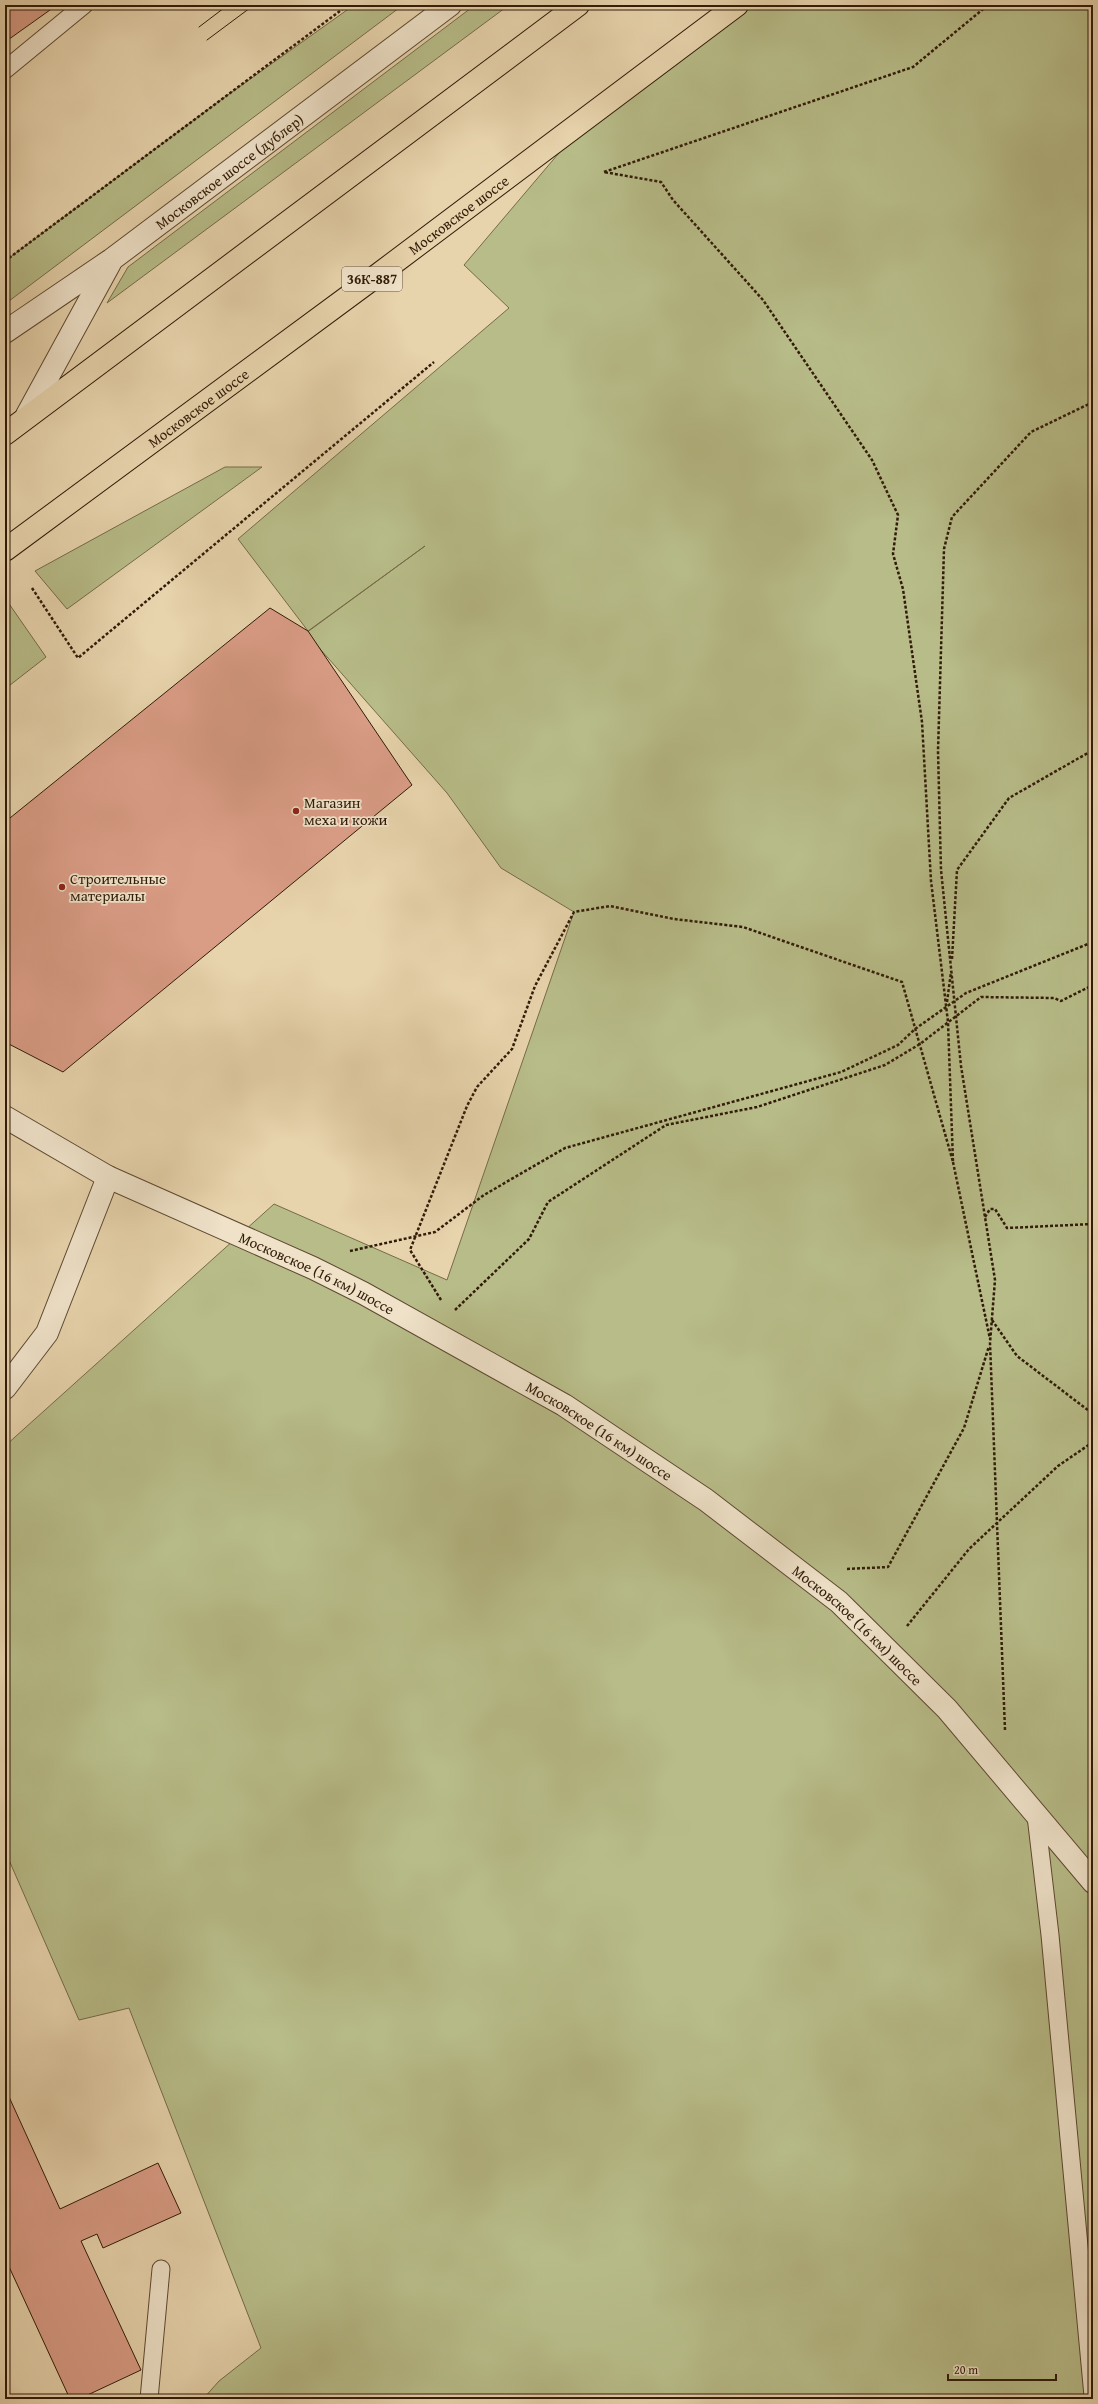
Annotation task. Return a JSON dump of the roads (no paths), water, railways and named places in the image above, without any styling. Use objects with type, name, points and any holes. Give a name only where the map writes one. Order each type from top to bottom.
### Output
[{"type":"main road","points":[[5,434],[27,415],[578,5]]},
{"type":"main road","name":"Московское шоссе","points":[[5,550],[379,274],[737,5]]},
{"type":"street","name":"Московское шоссе (дублер)","points":[[5,332],[111,260],[450,5]]},
{"type":"street","points":[[27,415],[111,260]]},
{"type":"street","name":"Московское (16 км) шоссе","points":[[5,1117],[108,1178],[313,1268],[363,1293],[564,1405],[706,1500],[839,1602],[888,1650],[947,1709],[1093,1882]]},
{"type":"street","points":[[5,1388],[47,1333],[108,1178]]},
{"type":"lane","points":[[5,70],[84,5]]},
{"type":"lane","points":[[1036,1816],[1050,1935],[1093,2396]]},
{"type":"lane","points":[[149,2399],[161,2269]]},
{"type":"tram line","points":[[199,27],[228,5]]},
{"type":"tram line","points":[[207,40],[254,5]]},
{"type":"place","name":"Магазин меха и кожи","points":[[296,811]]},
{"type":"place","name":"Строительные материалы","points":[[62,887]]}]
